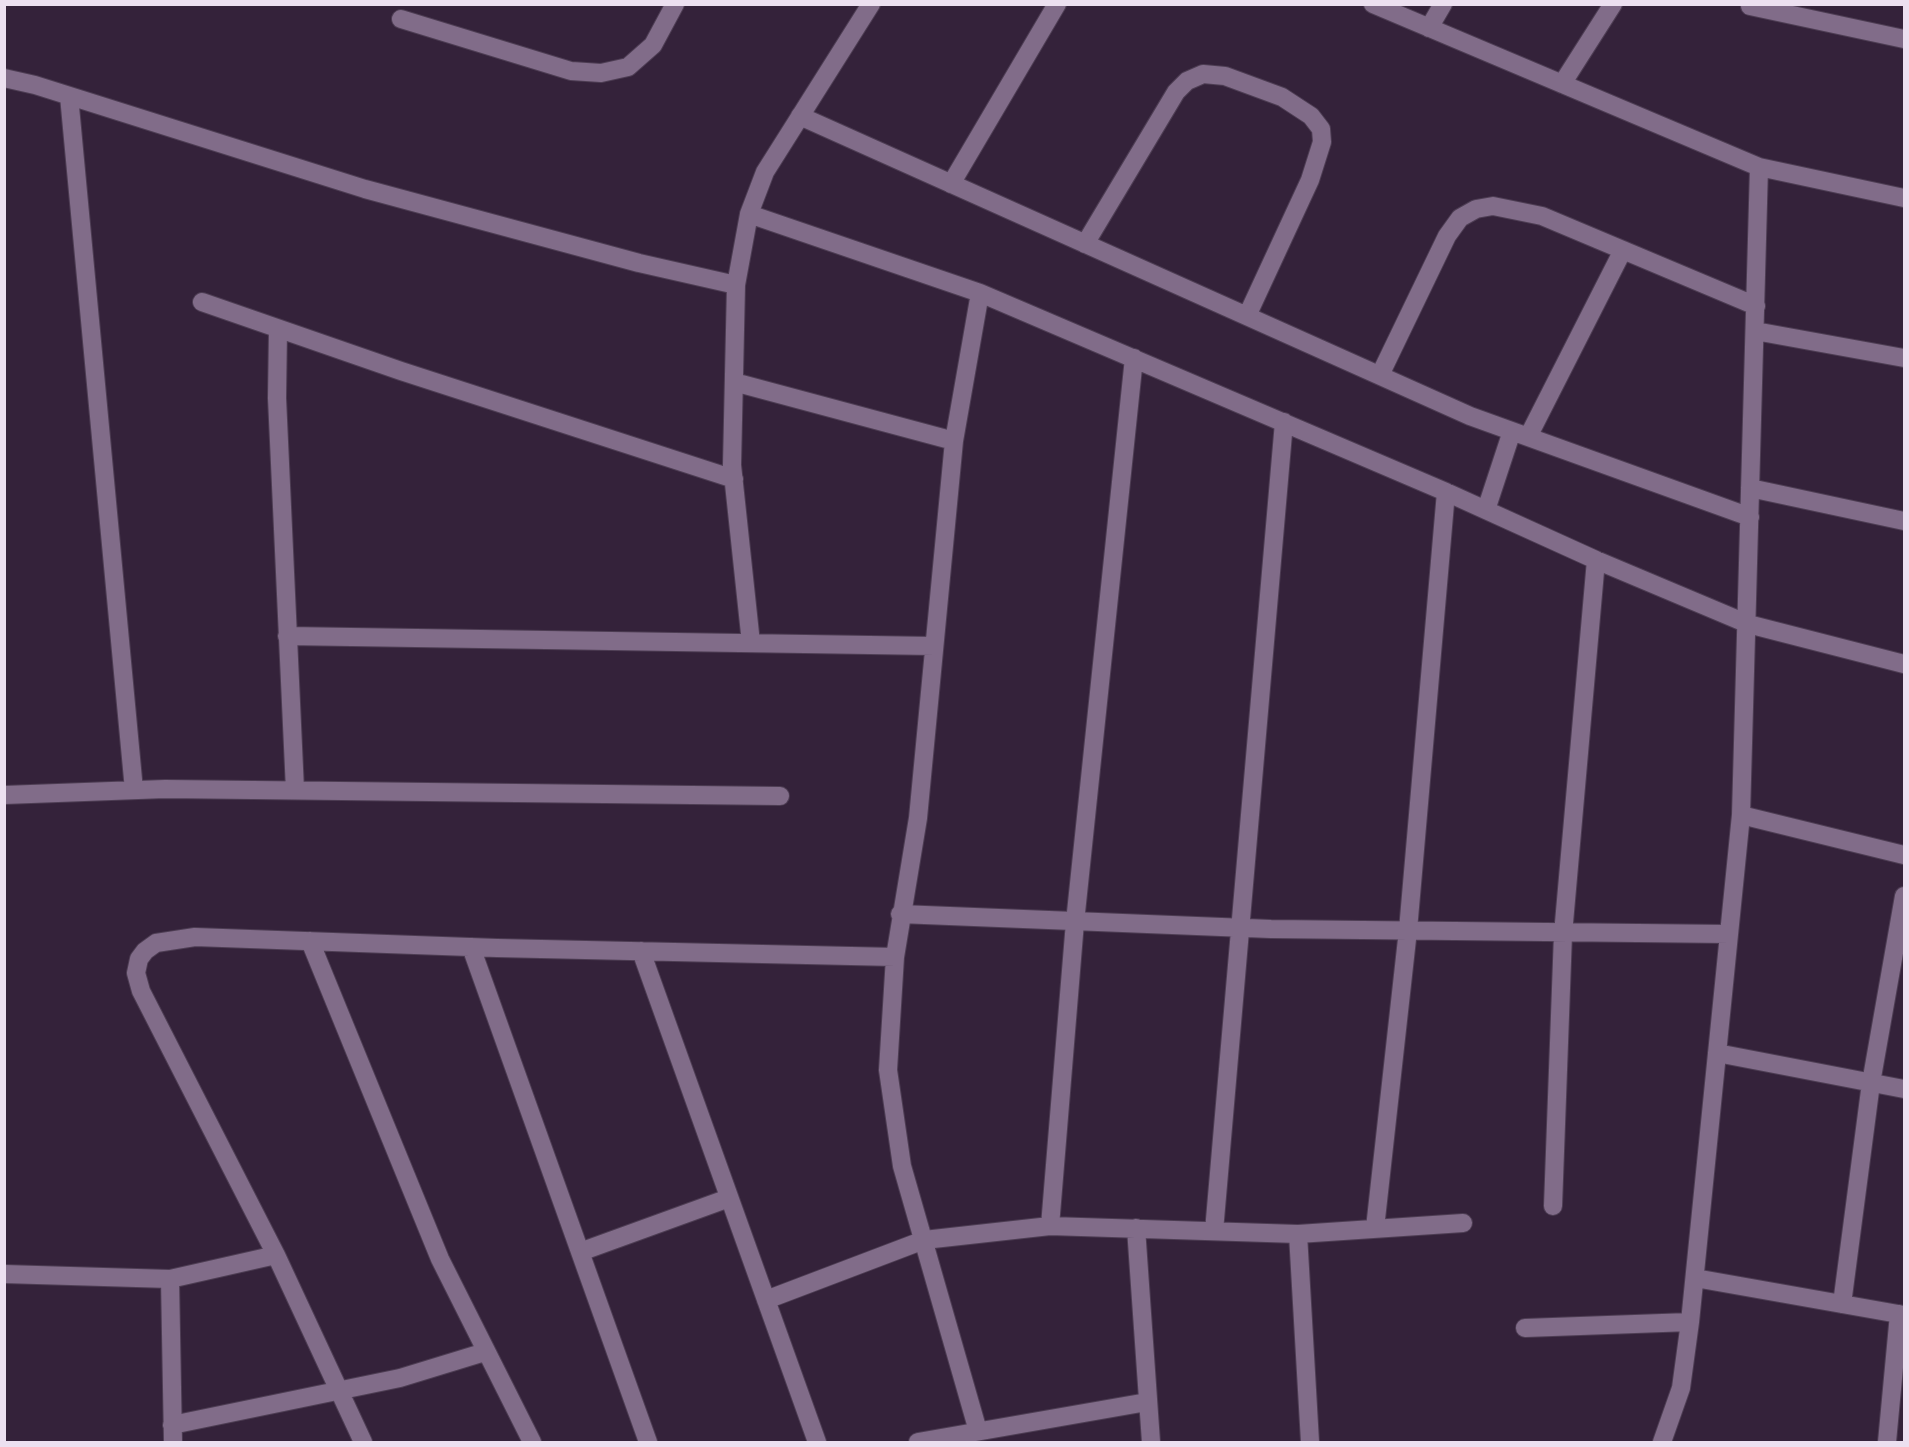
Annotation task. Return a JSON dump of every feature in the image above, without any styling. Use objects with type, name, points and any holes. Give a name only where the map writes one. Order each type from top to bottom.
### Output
[{"type":"street","points":[[401,19],[571,71],[601,73],[628,67],[653,45],[675,4]]},
{"type":"street","points":[[751,643],[734,479],[736,285],[749,214],[765,172],[871,4]]},
{"type":"street","points":[[951,184],[1057,4]]},
{"type":"street","points":[[1373,4],[1760,167],[1905,198]]},
{"type":"street","points":[[1429,28],[1443,4]]},
{"type":"street","points":[[1562,84],[1613,4]]},
{"type":"street","points":[[1750,6],[1905,39]]},
{"type":"street","points":[[1085,244],[1176,92],[1187,81],[1203,74],[1225,76],[1282,97],[1311,116],[1321,129],[1323,142],[1310,180],[1247,316]]},
{"type":"street","points":[[4,78],[69,96],[365,189],[639,262],[736,285]]},
{"type":"street","points":[[69,96],[134,790]]},
{"type":"street","points":[[800,116],[1470,416],[1750,517]]},
{"type":"street","points":[[1662,1443],[1681,1388],[1690,1322],[1741,815],[1760,167]]},
{"type":"street","points":[[1380,375],[1447,236],[1460,218],[1476,209],[1493,206],[1542,216],[1756,306]]},
{"type":"street","points":[[749,214],[980,292],[1446,492],[1596,561],[1748,624],[1905,664]]},
{"type":"street","points":[[1486,510],[1520,434],[1623,250]]},
{"type":"street","points":[[978,1431],[902,1166],[888,1070],[895,957],[900,914],[918,818],[954,441],[980,292]]},
{"type":"street","points":[[202,302],[734,479]]},
{"type":"street","points":[[278,329],[278,398],[295,790]]},
{"type":"street","points":[[1755,331],[1905,358]]},
{"type":"street","points":[[1050,1226],[1075,922],[1134,358]]},
{"type":"street","points":[[734,382],[954,441]]},
{"type":"street","points":[[1214,1232],[1284,422]]},
{"type":"street","points":[[1750,488],[1905,521]]},
{"type":"street","points":[[1376,1228],[1408,930],[1446,492]]},
{"type":"street","points":[[1552,1206],[1563,934],[1596,561]]},
{"type":"street","points":[[288,636],[934,646]]},
{"type":"street","points":[[4,795],[134,790],[295,790],[780,796]]},
{"type":"street","points":[[1741,815],[1905,855]]},
{"type":"street","points":[[1842,1304],[1871,1083],[1905,896]]},
{"type":"street","points":[[900,914],[1240,928],[1563,934],[1729,934]]},
{"type":"street","points":[[363,1443],[276,1255],[141,991],[136,973],[144,951],[156,943],[170,939],[195,937],[471,947],[895,957]]},
{"type":"street","points":[[310,941],[440,1260],[532,1443]]},
{"type":"street","points":[[471,947],[648,1443]]},
{"type":"street","points":[[641,951],[817,1443]]},
{"type":"street","points":[[1717,1053],[1905,1089]]},
{"type":"street","points":[[580,1252],[729,1198]]},
{"type":"street","points":[[766,1300],[924,1240],[1050,1226],[1298,1234],[1463,1223]]},
{"type":"street","points":[[1136,1228],[1151,1443]]},
{"type":"street","points":[[1298,1234],[1310,1443]]},
{"type":"street","points":[[4,1274],[170,1279],[276,1255]]},
{"type":"street","points":[[1695,1278],[1902,1314],[1887,1443]]},
{"type":"street","points":[[170,1279],[172,1434],[337,1390],[400,1378],[486,1352]]},
{"type":"street","points":[[1525,1328],[1690,1322]]},
{"type":"street","points":[[918,1443],[1147,1402]]}]
